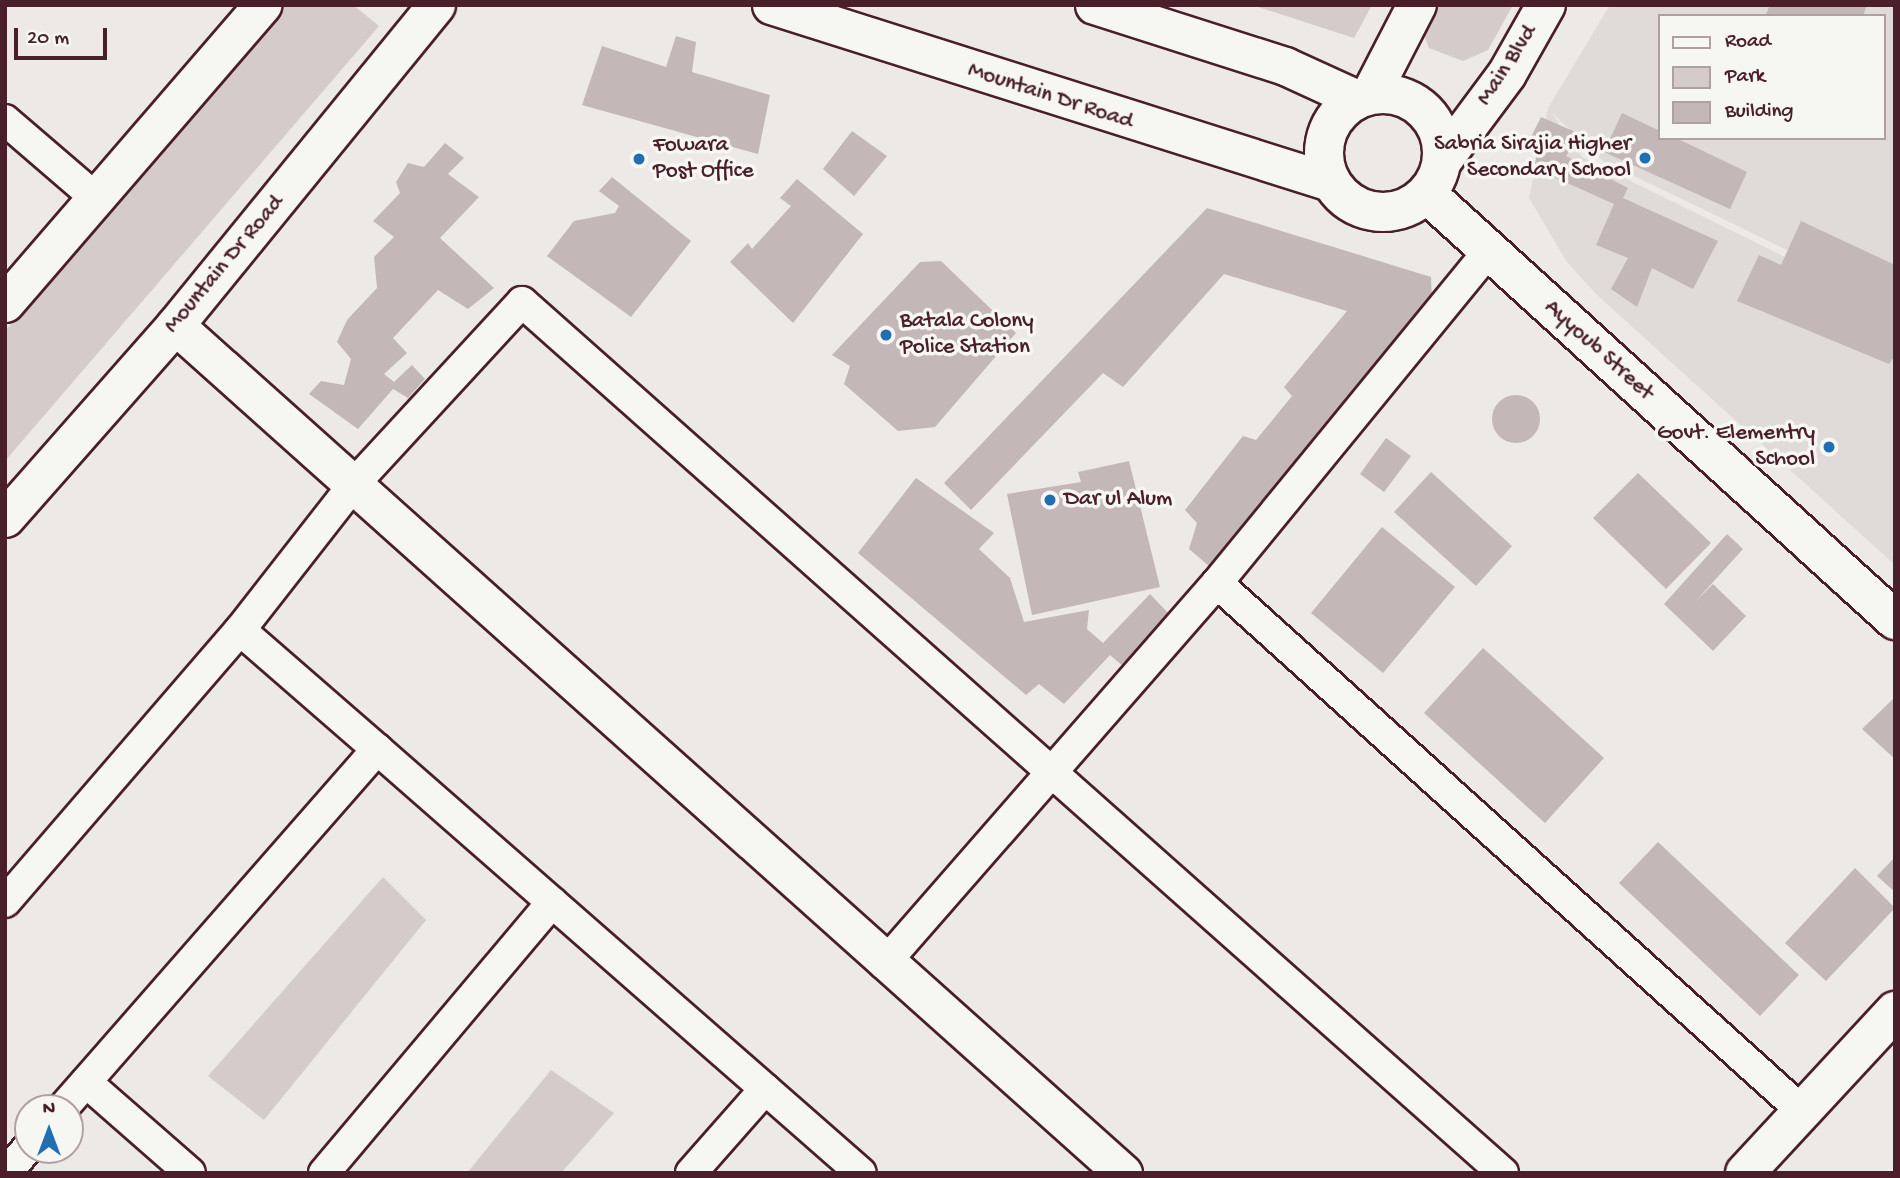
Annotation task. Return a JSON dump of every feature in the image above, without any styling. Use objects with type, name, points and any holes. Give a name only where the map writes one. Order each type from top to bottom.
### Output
[{"type":"main road","points":[[1417,5],[1364,97],[1338,114],[1326,135],[1323,159],[1330,182],[1349,203],[1376,212],[1404,209],[1427,194]]},
{"type":"main road","name":"Main Blvd","points":[[1427,194],[1443,160],[1507,74],[1546,5]]},
{"type":"main road","points":[[1364,97],[1415,102],[1437,127],[1443,160]]},
{"type":"main road","name":"Ayyoub Street","points":[[1427,194],[1895,620]]},
{"type":"main road","points":[[1745,1173],[1895,1011]]},
{"type":"street","points":[[5,303],[262,5]]},
{"type":"street","name":"Mountain Dr Road","points":[[5,518],[175,325],[436,5]]},
{"type":"street","name":"Mountain Dr Road","points":[[771,5],[1330,182]]},
{"type":"street","points":[[1094,5],[1286,66],[1364,97]]},
{"type":"street","points":[[5,120],[97,199]]},
{"type":"street","points":[[884,964],[1217,583],[1488,252]]},
{"type":"street","points":[[5,902],[240,629],[355,483],[522,302],[1049,775],[1503,1173]]},
{"type":"street","points":[[175,325],[355,483],[884,964],[1123,1173]]},
{"type":"street","points":[[1217,583],[1802,1111]]},
{"type":"street","points":[[240,629],[860,1173]]},
{"type":"street","points":[[75,1094],[377,749]]},
{"type":"street","points":[[324,1173],[552,902]]},
{"type":"street","points":[[86,1082],[190,1173]]},
{"type":"street","points":[[691,1173],[765,1089]]},
{"type":"shaded area","name":"Govt. Elementry School","points":[[1610,5],[1895,5],[1895,302],[1603,161],[1551,112],[1582,157],[1895,311],[1895,565],[1596,294],[1567,262],[1529,198],[1548,108]]},
{"type":"green space","points":[[285,5],[353,5],[379,26],[5,461],[5,331]]},
{"type":"green space","points":[[1252,5],[1372,5],[1354,38]]},
{"type":"green space","points":[[1435,5],[1513,5],[1488,50],[1463,61],[1429,48],[1422,30]]},
{"type":"green space","points":[[383,877],[426,920],[264,1120],[208,1076]]},
{"type":"green space","points":[[551,1070],[614,1113],[561,1173],[467,1173]]},
{"type":"building","points":[[1770,5],[1867,5],[1864,14],[1766,14]]},
{"type":"building","points":[[676,36],[696,42],[692,72],[770,95],[758,154],[582,105],[602,46],[666,67]]},
{"type":"building","points":[[1622,113],[1658,130],[1658,140],[1680,140],[1747,172],[1730,209],[1604,152]]},
{"type":"building","points":[[1541,117],[1580,134],[1566,156],[1628,188],[1623,198],[1718,241],[1693,289],[1652,268],[1637,307],[1611,289],[1628,258],[1596,245],[1614,204],[1534,168],[1538,148],[1530,139]]},
{"type":"building","points":[[852,131],[887,156],[854,196],[823,169]]},
{"type":"building","points":[[445,143],[464,158],[448,174],[479,197],[440,238],[494,288],[468,309],[438,290],[393,338],[407,353],[384,374],[394,382],[412,365],[425,379],[408,398],[393,389],[358,429],[309,394],[321,381],[344,385],[351,359],[337,342],[347,320],[377,288],[374,257],[394,237],[373,221],[400,193],[396,182],[408,163],[424,167]]},
{"type":"building","points":[[612,177],[691,241],[631,317],[547,256],[574,221],[615,213],[619,206],[599,191]]},
{"type":"building","points":[[797,179],[863,234],[793,323],[730,262],[748,243],[752,249],[791,206],[780,198]]},
{"type":"building","points":[[1207,208],[1431,277],[1432,302],[1209,566],[1189,549],[1197,523],[1185,510],[1243,436],[1256,440],[1292,396],[1284,387],[1347,311],[1224,274],[1123,387],[1103,373],[971,510],[944,483]]},
{"type":"building","points":[[1801,221],[1895,265],[1895,355],[1889,364],[1737,301],[1759,255],[1781,265]]},
{"type":"building","points":[[941,261],[1016,333],[935,427],[898,431],[844,384],[850,366],[832,355],[920,262]]},
{"type":"building","points":[[1516,395],[1533,402],[1540,419],[1533,436],[1516,443],[1499,436],[1492,419],[1499,402]]},
{"type":"building","points":[[1386,438],[1411,456],[1384,492],[1360,474]]},
{"type":"building","points":[[1129,461],[1160,587],[1032,615],[1007,494],[1081,482],[1078,472]]},
{"type":"building","points":[[1431,472],[1512,546],[1476,586],[1394,512]]},
{"type":"building","points":[[1638,473],[1711,543],[1666,589],[1593,518]]},
{"type":"building","points":[[916,478],[994,533],[979,549],[1010,578],[1024,622],[1089,610],[1087,629],[1103,643],[1150,594],[1168,613],[1124,667],[1110,655],[1064,704],[1039,684],[1026,695],[858,553]]},
{"type":"building","points":[[1382,527],[1455,587],[1383,673],[1311,613]]},
{"type":"building","points":[[1727,534],[1743,549],[1695,602],[1713,584],[1746,616],[1713,651],[1664,604]]},
{"type":"building","points":[[1483,648],[1604,758],[1545,823],[1424,713]]},
{"type":"building","points":[[1895,697],[1895,759],[1862,729]]},
{"type":"building","points":[[1658,842],[1799,975],[1760,1016],[1619,883]]},
{"type":"building","points":[[1895,857],[1895,892],[1877,876]]},
{"type":"building","points":[[1855,868],[1895,908],[1826,981],[1785,943]]},
{"type":"place","name":"Sabria Sirajia Higher Secondary School","points":[[1645,158]]},
{"type":"place","name":"Fowara Post Office","points":[[639,159]]},
{"type":"place","name":"Batala Colony Police Station","points":[[886,335]]},
{"type":"place","name":"Govt. Elementry School","points":[[1829,447]]},
{"type":"place","name":"Dar ul Alum","points":[[1050,500]]}]
